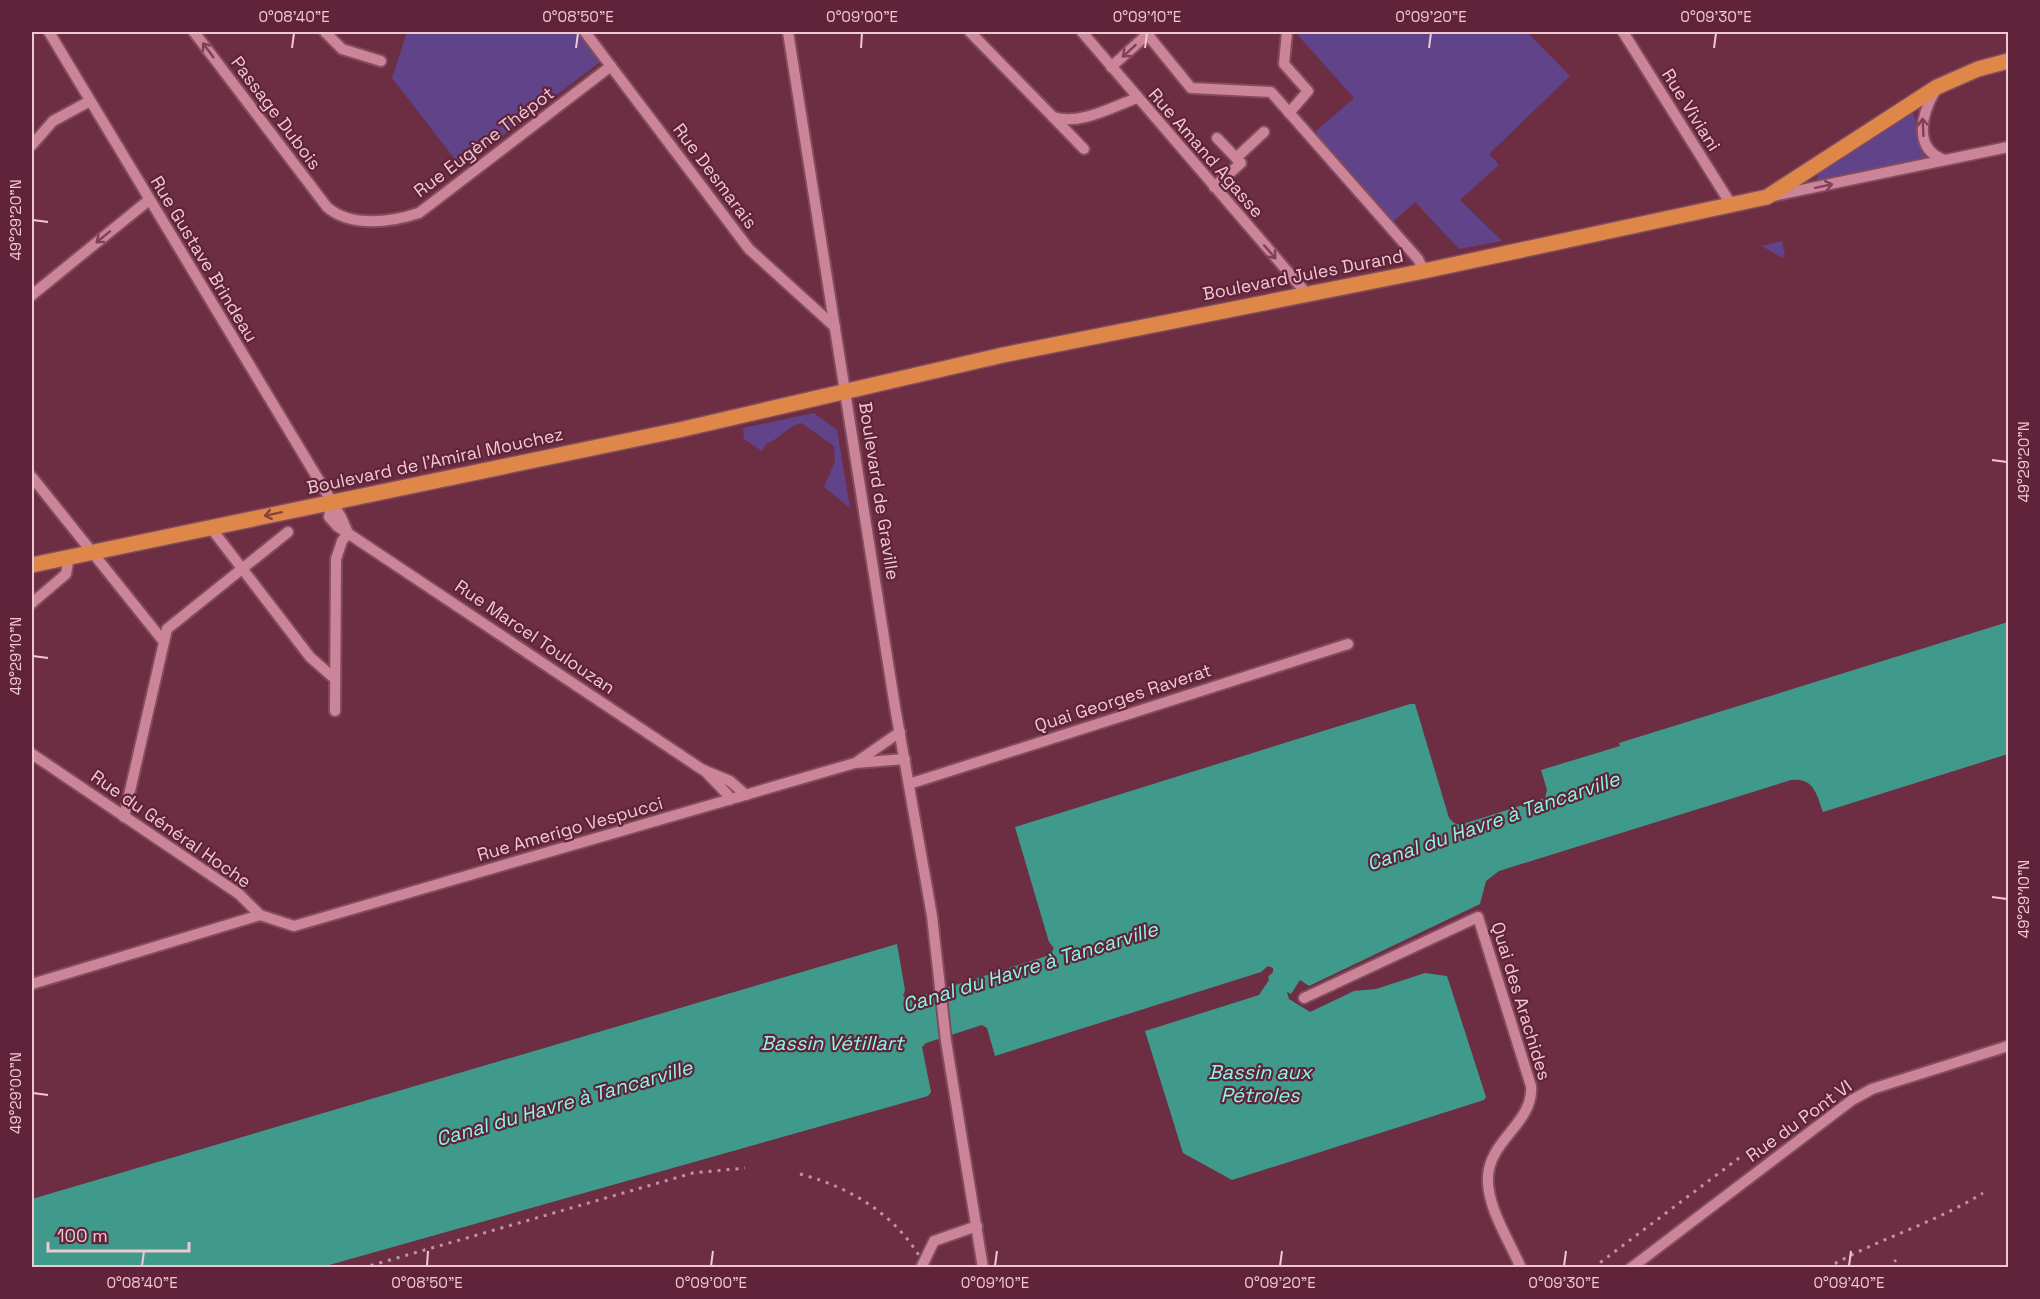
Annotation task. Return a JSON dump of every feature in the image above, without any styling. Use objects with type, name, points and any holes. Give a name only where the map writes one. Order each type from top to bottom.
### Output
[{"type":"main road","name":"Boulevard Jules Durand","points":[[847,392],[1003,355],[1424,271],[1767,197],[1937,87],[1978,69],[2008,60]]},
{"type":"main road","name":"Boulevard de l'Amiral Mouchez","points":[[32,565],[69,557],[89,548],[211,528],[847,392]]},
{"type":"street","name":"Rue Gustave Brindeau","points":[[49,32],[331,502]]},
{"type":"street","name":"Passage Dubois","points":[[194,32],[334,212]]},
{"type":"street","points":[[325,32],[342,49],[381,61]]},
{"type":"street","name":"Rue Desmarais","points":[[585,32],[749,249],[835,327]]},
{"type":"street","name":"Boulevard de Graville","points":[[788,32],[937,955],[946,1041],[977,1226]]},
{"type":"street","points":[[970,32],[1084,149]]},
{"type":"street","name":"Rue Amand Agasse","points":[[1082,32],[1307,294]]},
{"type":"street","points":[[1287,32],[1284,64],[1308,91],[1289,112]]},
{"type":"street","name":"Rue Viviani","points":[[1623,32],[1732,206]]},
{"type":"street","points":[[1111,67],[1148,33],[1191,88],[1271,92],[1418,259],[1424,271]]},
{"type":"street","name":"Rue Eugène Thépot","points":[[334,212],[383,222],[419,213],[610,66]]},
{"type":"street","points":[[1937,87],[1922,121],[1922,135],[1929,151],[1945,160]]},
{"type":"street","points":[[1053,117],[1070,120],[1081,118],[1137,98]]},
{"type":"street","points":[[32,145],[53,121],[90,101]]},
{"type":"street","points":[[1236,158],[1264,132]]},
{"type":"street","points":[[1214,187],[1241,163],[1217,138]]},
{"type":"street","name":"Boulevard Jules Durand","points":[[1767,197],[2008,147]]},
{"type":"street","points":[[32,295],[149,200]]},
{"type":"street","points":[[32,477],[164,642]]},
{"type":"street","name":"Rue Marcel Toulouzan","points":[[331,502],[348,532],[703,770],[728,795],[729,800]]},
{"type":"street","points":[[211,528],[310,657],[335,679]]},
{"type":"street","points":[[124,817],[167,629],[288,532]]},
{"type":"street","points":[[335,711],[336,559],[338,549],[348,532]]},
{"type":"street","points":[[32,603],[66,574],[69,557]]},
{"type":"street","name":"Quai Georges Raverat","points":[[909,784],[1348,644]]},
{"type":"street","name":"Rue Amerigo Vespucci","points":[[855,763],[900,732]]},
{"type":"street","name":"Rue du Général Hoche","points":[[32,754],[232,889],[260,915],[294,926]]},
{"type":"street","name":"Rue Amerigo Vespucci","points":[[294,926],[855,763],[905,759]]},
{"type":"street","name":"Rue Marcel Toulouzan","points":[[703,770],[730,781],[746,795]]},
{"type":"street","points":[[32,984],[260,915]]},
{"type":"street","name":"Quai des Arachides","points":[[1304,998],[1478,917],[1531,1086],[1530,1104],[1495,1152],[1488,1176],[1492,1202],[1521,1268]]},
{"type":"street","name":"Rue du Pont VI","points":[[1631,1268],[1852,1100],[1872,1089],[2008,1047]]},
{"type":"street","points":[[921,1268],[934,1240],[977,1226],[983,1268]]},
{"type":"shaded area","points":[[407,32],[577,32],[600,62],[461,167],[392,78]]},
{"type":"shaded area","points":[[1295,32],[1527,32],[1570,76],[1489,154],[1499,165],[1460,200],[1502,241],[1459,249],[1415,202],[1393,222],[1314,133],[1354,98]]},
{"type":"shaded area","points":[[1912,111],[1922,149],[1938,160],[1862,176],[1817,180],[1818,174]]},
{"type":"shaded area","points":[[1782,241],[1785,254],[1782,258],[1762,246]]},
{"type":"shaded area","points":[[814,413],[837,430],[850,508],[824,487],[835,461],[834,446],[801,423],[766,444],[762,451],[744,439],[743,428]]},
{"type":"water","points":[[2008,622],[2008,754],[1823,812],[1810,784],[1805,781],[1791,780],[1499,871],[1486,881],[1480,904],[1309,986],[1300,980],[1291,994],[1287,992],[1289,999],[1310,1012],[1354,991],[1376,989],[1425,973],[1447,976],[1486,1097],[1484,1100],[1232,1180],[1183,1153],[1145,1031],[1259,995],[1273,972],[1273,968],[1268,966],[1261,972],[995,1056],[987,1028],[982,1025],[926,1043],[922,1047],[931,1092],[928,1096],[322,1267],[32,1268],[32,1199],[897,944],[905,990],[903,996],[908,1000],[1050,955],[1054,948],[1049,942],[1015,827],[1410,704],[1415,704],[1449,818],[1460,825],[1545,798],[1547,790],[1541,770],[1620,746],[1619,743]]},
{"type":"railway","points":[[1593,1268],[1739,1158]]},
{"type":"railway","points":[[362,1268],[693,1173],[745,1168]]},
{"type":"railway","points":[[800,1174],[838,1187],[873,1207],[903,1234],[926,1268]]},
{"type":"railway","points":[[1827,1268],[1865,1248],[1945,1214],[1983,1193]]},
{"type":"railway","points":[[1888,1268],[1896,1260]]},
{"type":"water label","name":"Canal du Havre à Tancarville","points":[[1493,821]]},
{"type":"water label","name":"Canal du Havre à Tancarville","points":[[1030,967]]},
{"type":"water label","name":"Bassin Vétillart","points":[[832,1043]]},
{"type":"water label","name":"Bassin aux Pétroles","points":[[1260,1084]]},
{"type":"water label","name":"Canal du Havre à Tancarville","points":[[564,1103]]}]
